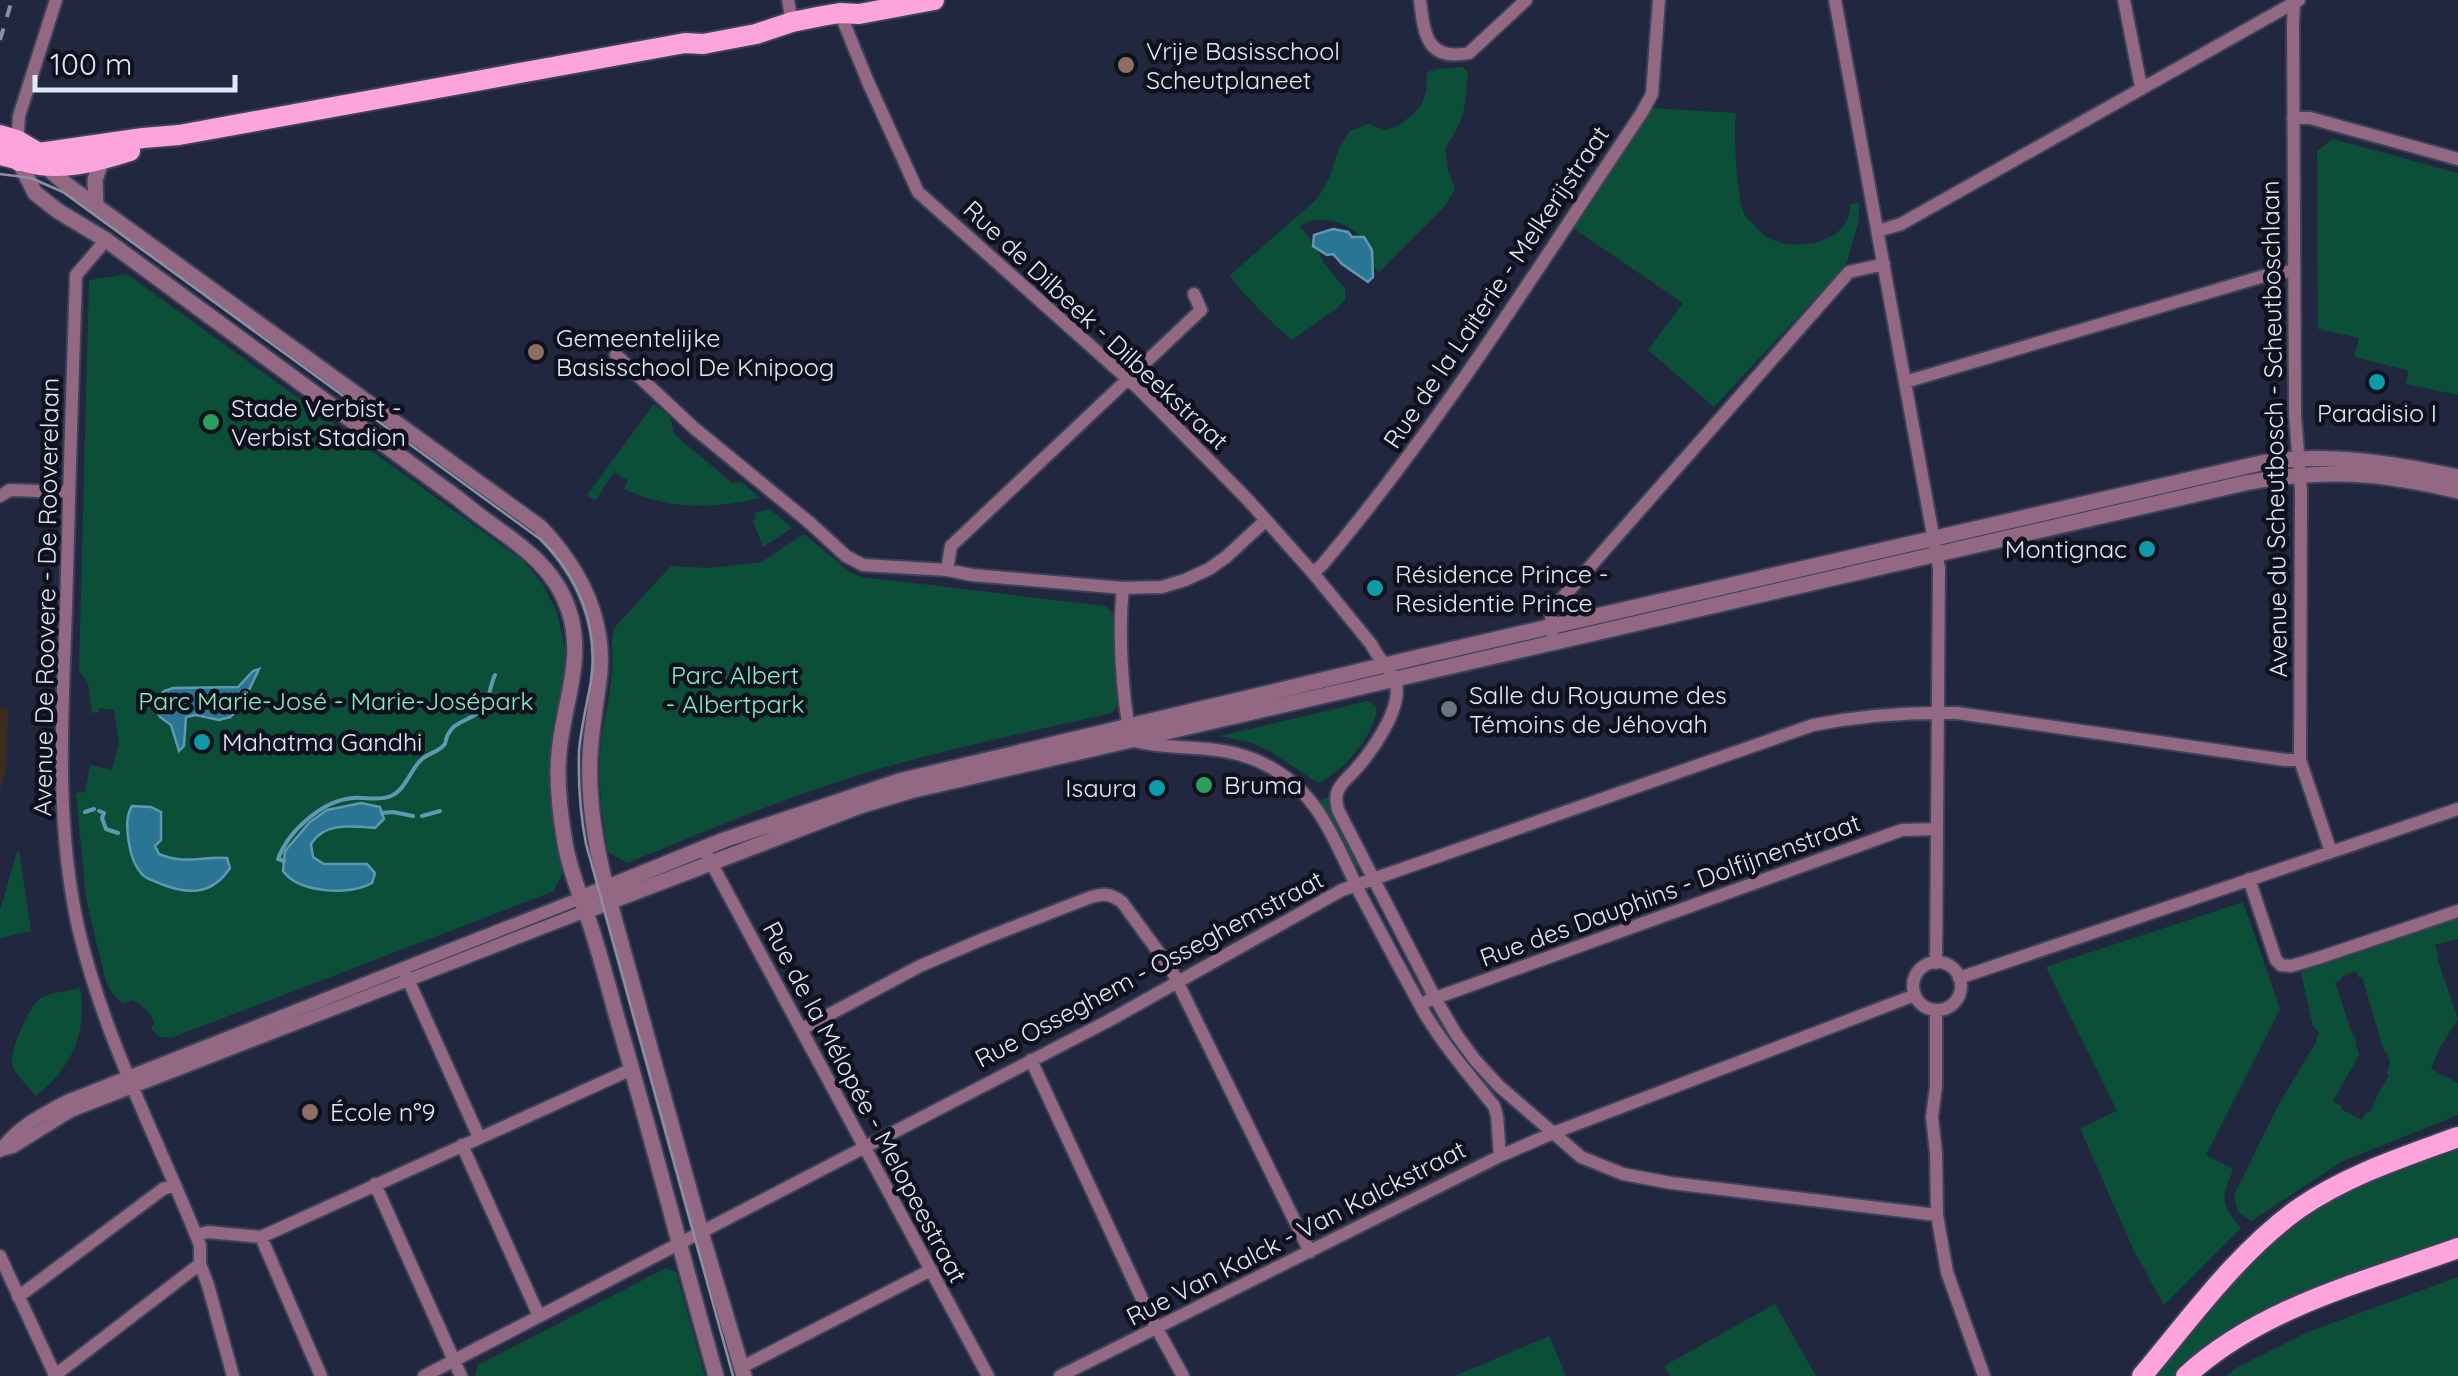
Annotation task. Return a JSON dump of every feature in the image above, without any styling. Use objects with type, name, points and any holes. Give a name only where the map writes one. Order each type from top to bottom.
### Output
[{"type":"main road","points":[[20,152],[62,166],[102,159],[180,136],[684,42],[703,44],[756,34],[882,0]]},
{"type":"main road","points":[[840,13],[859,14],[934,0]]},
{"type":"main road","points":[[20,152],[180,136]]},
{"type":"main road","points":[[2142,1376],[2248,1253],[2298,1209],[2371,1168],[2458,1137]]},
{"type":"main road","points":[[2186,1376],[2262,1322],[2458,1248]]},
{"type":"street","points":[[56,0],[19,116],[20,152],[34,193],[106,240],[524,548],[539,560],[562,592],[576,640],[574,675],[559,752],[565,846],[632,1069],[716,1376]]},
{"type":"street","points":[[788,0],[792,22]]},
{"type":"street","points":[[1420,0],[1426,38],[1434,49],[1458,55],[1469,52],[1526,0]]},
{"type":"street","name":"Rue de la Laiterie - Melkerijstraat","points":[[1313,572],[1376,501],[1441,413],[1641,114],[1652,94],[1659,0]]},
{"type":"street","points":[[1835,0],[1939,568],[1936,962]]},
{"type":"street","points":[[2124,0],[2141,87]]},
{"type":"street","points":[[1878,231],[1901,224],[2296,0]]},
{"type":"street","name":"Avenue du Scheutbosch - Scheutboschlaan","points":[[2296,0],[2294,415],[2301,491],[2300,760],[2331,852]]},
{"type":"street","name":"Rue de Dilbeek - Dilbeekstraat","points":[[840,13],[918,192],[1127,378],[1202,453],[1313,572],[1389,672]]},
{"type":"street","points":[[2293,118],[2314,119],[2458,159]]},
{"type":"street","points":[[20,152],[540,527],[574,568],[590,600],[600,648],[591,737],[590,790],[596,844],[743,1372],[931,1270]]},
{"type":"street","points":[[96,205],[94,180],[102,159]]},
{"type":"street","name":"Avenue De Roovere - De Rooverelaan","points":[[106,240],[76,275],[63,714],[64,829],[78,927],[98,1002],[196,1234],[200,1264],[234,1376]]},
{"type":"street","points":[[1552,634],[1551,612],[1849,272],[1884,264]]},
{"type":"street","points":[[1905,382],[2274,272],[2294,271]]},
{"type":"street","points":[[947,570],[951,546],[1201,310],[1194,294]]},
{"type":"street","points":[[616,355],[694,428],[846,556],[864,565],[1123,588],[1162,587],[1197,574],[1226,557],[1265,521]]},
{"type":"street","points":[[2298,467],[2326,458],[2372,461],[2458,477]]},
{"type":"street","points":[[0,1151],[8,1139],[68,1101],[129,1082],[708,856],[976,768],[1936,545],[2261,462],[2384,475],[2458,491]]},
{"type":"street","points":[[0,496],[10,490],[70,492]]},
{"type":"street","points":[[1123,588],[1125,700],[1130,733]]},
{"type":"street","points":[[1306,794],[1324,795],[1339,788],[1382,733],[1398,694],[1389,672]]},
{"type":"street","name":"Rue Osseghem - Osseghemstraat","points":[[424,1376],[1110,1020],[1342,890],[1813,725],[1851,718],[1957,712],[2300,760]]},
{"type":"street","points":[[1130,733],[1154,746],[1214,749],[1252,758],[1284,775],[1306,794],[1320,812],[1420,1004],[1447,1048],[1494,1106],[1500,1156]]},
{"type":"street","points":[[1339,788],[1338,810],[1456,1034],[1499,1086],[1581,1157],[1640,1178],[1937,1215]]},
{"type":"street","points":[[1959,978],[2458,809]]},
{"type":"street","name":"Rue des Dauphins - Dolfijnenstraat","points":[[1420,1004],[1902,830],[1936,829]]},
{"type":"street","name":"Rue de la Mélopée - Melopeestraat","points":[[708,856],[988,1376]]},
{"type":"street","points":[[2249,880],[2281,966],[2321,957],[2458,911]]},
{"type":"street","points":[[802,1030],[920,966],[1102,894],[1113,896],[1122,902],[1178,982],[1310,1252]]},
{"type":"street","points":[[1927,964],[1950,966],[1959,978],[1959,996],[1953,1004],[1936,1010],[1923,1006],[1915,995],[1913,986],[1927,964]]},
{"type":"street","points":[[406,974],[479,1137]]},
{"type":"street","name":"Rue Van Kalck - Van Kalckstraat","points":[[1060,1376],[1553,1132],[1915,995]]},
{"type":"street","points":[[1936,1010],[1932,1116],[1937,1215],[1948,1272],[1984,1376]]},
{"type":"street","points":[[1031,1060],[1156,1328],[1183,1376]]},
{"type":"street","points":[[196,1234],[262,1237],[632,1069]]},
{"type":"street","points":[[462,1145],[539,1316]]},
{"type":"street","points":[[374,1184],[461,1376]]},
{"type":"street","points":[[18,1296],[163,1189],[174,1185]]},
{"type":"street","points":[[262,1237],[321,1376]]},
{"type":"street","points":[[0,1256],[55,1376],[200,1264]]},
{"type":"shaded area","points":[[0,707],[8,709],[6,770],[0,791]]},
{"type":"green space","points":[[1463,67],[1468,72],[1463,112],[1445,148],[1455,189],[1445,206],[1379,272],[1369,261],[1360,236],[1345,225],[1316,220],[1300,226],[1345,289],[1345,300],[1292,340],[1230,275],[1317,199],[1350,131],[1369,124],[1384,130],[1396,127],[1422,104],[1427,72]]},
{"type":"green space","points":[[1652,108],[1736,113],[1736,164],[1744,214],[1764,235],[1776,241],[1804,244],[1831,237],[1848,218],[1850,204],[1859,203],[1859,220],[1846,265],[1714,407],[1648,350],[1683,303],[1570,226]]},
{"type":"green space","points":[[2333,139],[2458,173],[2458,395],[2406,384],[2406,370],[2354,357],[2359,338],[2318,329],[2317,151]]},
{"type":"green space","name":"Parc Marie-José - Marie-Josépark","points":[[127,274],[522,560],[542,583],[557,612],[565,649],[564,678],[555,720],[552,786],[563,872],[554,891],[171,1038],[158,1036],[151,1028],[154,1023],[146,1009],[132,1000],[124,1004],[106,982],[86,898],[76,793],[85,792],[90,765],[112,770],[119,743],[114,710],[99,708],[99,712],[92,713],[88,683],[79,671],[89,280]]},
{"type":"green space","points":[[654,404],[670,416],[674,434],[732,483],[741,482],[760,498],[708,506],[657,501],[624,489],[628,480],[614,472],[597,498],[587,495]]},
{"type":"green space","points":[[770,509],[792,528],[763,547],[753,521],[755,513]]},
{"type":"green space","name":"Parc Albert - Albertpark","points":[[804,534],[851,573],[862,577],[1105,606],[1114,619],[1119,703],[1112,713],[962,747],[841,781],[627,863],[608,852],[600,784],[615,627],[671,566],[709,568],[762,562]]},
{"type":"green space","points":[[1368,701],[1376,706],[1365,739],[1347,761],[1318,783],[1268,750],[1220,736]]},
{"type":"green space","points":[[1332,796],[1361,866],[1353,869],[1318,801]]},
{"type":"green space","points":[[19,851],[31,931],[0,938],[0,910]]},
{"type":"green space","points":[[2243,902],[2280,1009],[2206,1155],[2233,1169],[2225,1200],[2241,1228],[2164,1305],[2133,1249],[2080,1128],[2117,1111],[2046,967]]},
{"type":"green space","points":[[2458,919],[2458,939],[2435,945],[2458,1019],[2431,1069],[2458,1083],[2458,1115],[2343,1161],[2251,1221],[2238,1211],[2234,1195],[2319,1032],[2313,1027],[2301,972]],"holes":[[[2356,971],[2362,977],[2390,1062],[2389,1076],[2362,1120],[2333,1101],[2359,1055],[2335,982]]]},
{"type":"green space","points":[[80,988],[81,1020],[74,1048],[59,1074],[36,1096],[12,1064],[21,1029],[41,998]]},
{"type":"green space","points":[[2458,1142],[2458,1242],[2335,1285],[2177,1376],[2151,1376],[2259,1251],[2337,1191]]},
{"type":"green space","points":[[666,1268],[676,1272],[705,1376],[475,1376],[478,1365]]},
{"type":"green space","points":[[2458,1277],[2458,1376],[2226,1376],[2308,1332]]},
{"type":"green space","points":[[1775,1304],[1816,1376],[1670,1376],[1664,1366]]},
{"type":"green space","points":[[1549,1336],[1566,1376],[1455,1376]]},
{"type":"water","points":[[1333,229],[1364,237],[1372,250],[1373,277],[1368,282],[1333,254],[1327,255],[1313,246],[1314,235]]},
{"type":"water","points":[[259,669],[241,707],[230,717],[186,717],[184,746],[179,751],[171,725],[160,717],[152,702],[173,688],[238,687]]},
{"type":"water","points":[[361,803],[380,807],[384,819],[375,828],[331,829],[311,844],[313,857],[324,864],[367,864],[375,873],[372,883],[351,890],[325,890],[300,884],[283,871],[285,851],[310,822],[327,810]]},
{"type":"water","points":[[132,806],[161,812],[161,840],[155,846],[159,854],[185,860],[227,858],[230,868],[208,888],[190,891],[145,877],[135,865],[128,837],[127,821]]},
{"type":"waterway","points":[[284,861],[278,859],[298,828],[330,804],[396,793],[420,761],[445,744],[456,725],[479,712],[488,699],[495,675]]},
{"type":"waterway","points":[[85,812],[94,809]]},
{"type":"waterway","points":[[99,811],[104,813],[106,829],[118,833]]},
{"type":"waterway","points":[[422,816],[440,811]]},
{"type":"waterway","points":[[382,813],[413,816]]},
{"type":"tram line","points":[[0,174],[31,178],[63,192],[540,539],[565,569],[583,604],[592,641],[591,681],[579,751],[586,844],[733,1376]]},
{"type":"railway","points":[[0,40],[12,0]]},
{"type":"place","name":"Vrije Basisschool Scheutplaneet","points":[[1126,65]]},
{"type":"place","name":"Gemeentelijke Basisschool De Knipoog","points":[[536,352]]},
{"type":"place","name":"Paradisio I","points":[[2377,382]]},
{"type":"place","name":"Stade Verbist - Verbist Stadion","points":[[211,422]]},
{"type":"place","name":"Montignac","points":[[2147,549]]},
{"type":"place","name":"Résidence Prince - Residentie Prince","points":[[1375,588]]},
{"type":"place","name":"Salle du Royaume des Témoins de Jéhovah","points":[[1449,709]]},
{"type":"place","name":"Mahatma Gandhi","points":[[202,742]]},
{"type":"place","name":"Bruma","points":[[1204,785]]},
{"type":"place","name":"Isaura","points":[[1157,788]]},
{"type":"place","name":"École n°9","points":[[310,1112]]}]
